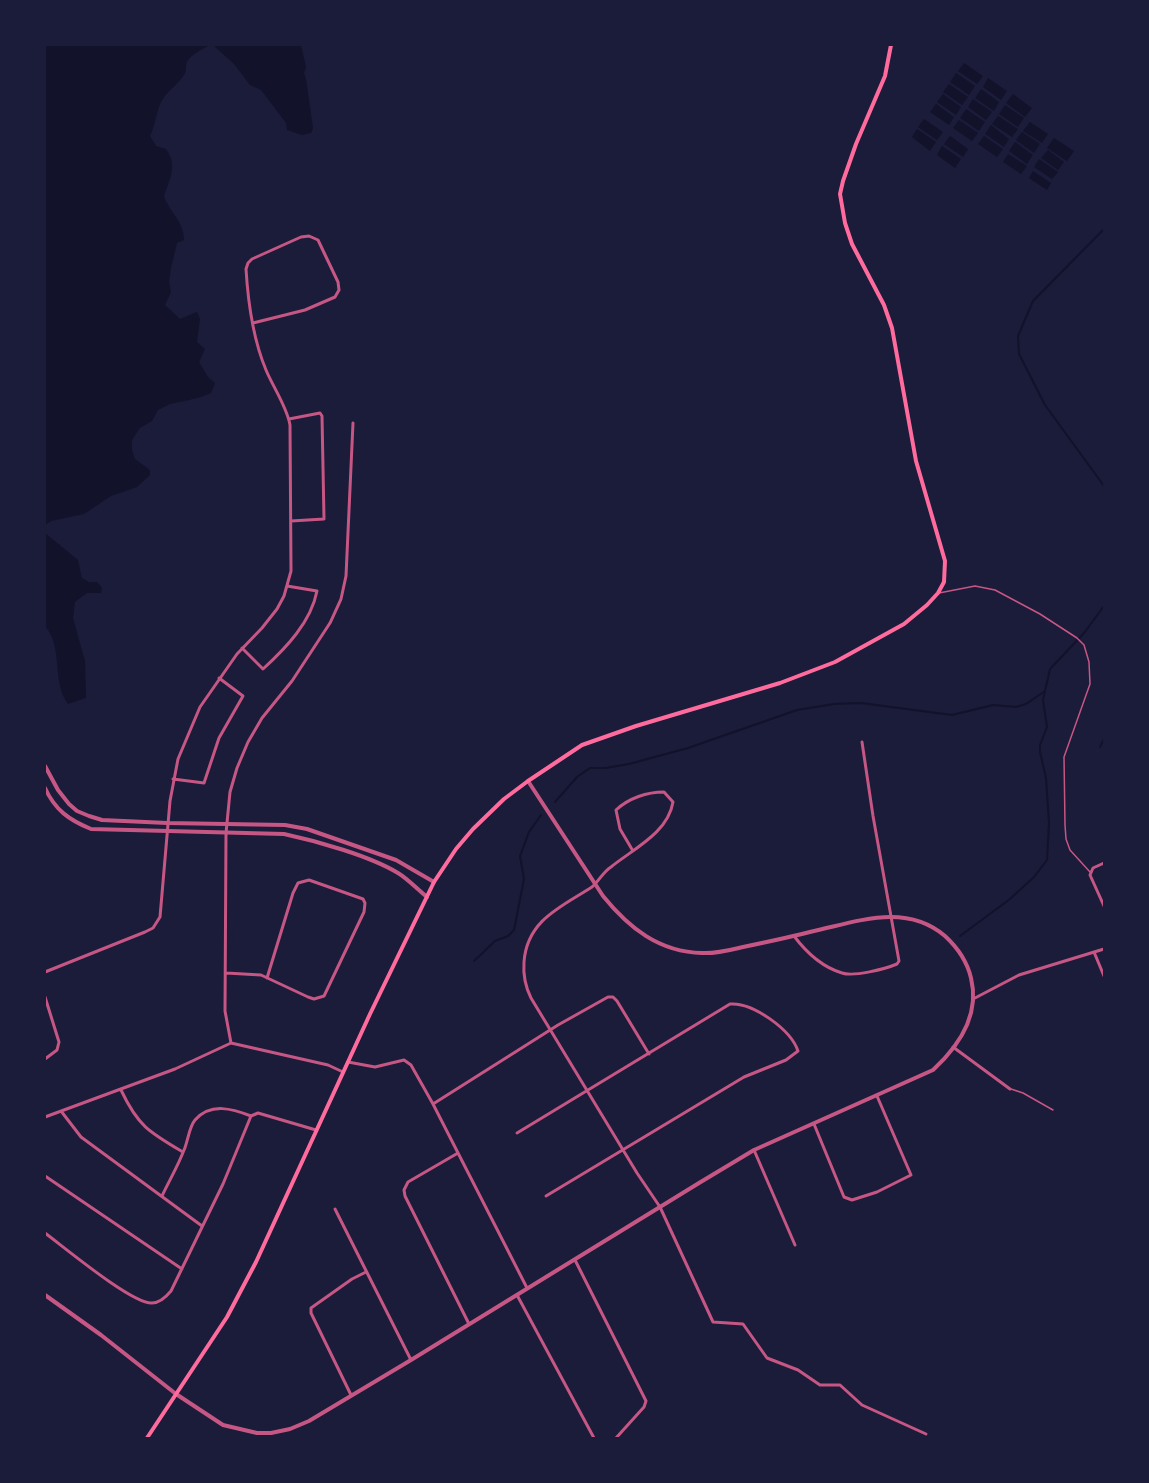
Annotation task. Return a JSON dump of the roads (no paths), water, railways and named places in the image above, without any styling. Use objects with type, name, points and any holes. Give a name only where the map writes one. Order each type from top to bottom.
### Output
[{"type":"main road","points":[[147,1438],[232,1308],[256,1262],[434,882],[456,849],[473,829],[504,799],[528,781],[560,759],[593,741],[780,683],[835,662],[904,624],[927,606],[944,582],[945,561],[916,461],[892,328],[884,305],[852,244],[845,223],[840,194],[856,144],[885,76],[891,45]]},
{"type":"street","points":[[45,972],[153,928],[160,917],[167,823],[177,759],[200,707],[242,648],[277,609],[287,586],[291,571],[289,419],[264,365],[253,323],[247,278],[248,263],[260,255],[301,237],[309,236],[318,240],[338,282],[337,293],[334,297],[305,310],[253,323]]},
{"type":"street","points":[[289,419],[320,413],[324,444],[324,519],[291,521]]},
{"type":"street","points":[[231,1043],[225,1011],[226,823],[230,792],[248,742],[262,718],[292,681],[330,623],[341,599],[346,576],[353,423]]},
{"type":"street","points":[[242,648],[263,669],[298,631],[315,600],[317,591],[287,586]]},
{"type":"street","points":[[173,779],[204,783],[219,738],[243,696],[219,678]]},
{"type":"street","points":[[794,936],[805,951],[842,973],[876,970],[897,964],[899,961],[862,742]]},
{"type":"street","points":[[45,766],[58,790],[77,811],[102,820],[285,825],[307,829],[396,860],[434,882]]},
{"type":"street","points":[[45,1295],[101,1335],[176,1394],[223,1425],[257,1436],[290,1428],[309,1420],[411,1360],[754,1150],[933,1070],[967,1026],[975,998],[968,967],[962,954],[951,942],[924,922],[906,917],[874,917],[711,953],[674,949],[639,934],[615,911],[595,884],[528,781]]},
{"type":"street","points":[[45,788],[65,816],[91,829],[284,834],[308,839],[377,862],[399,873],[427,897]]},
{"type":"street","points":[[633,851],[620,829],[616,810],[635,798],[664,792],[673,802],[664,823],[633,851],[608,868],[595,884],[539,923],[530,934],[524,960],[526,986],[550,1031],[660,1207],[713,1322],[743,1324],[768,1358],[798,1370],[820,1385],[843,1387],[862,1405],[926,1434]]},
{"type":"street","points":[[1104,863],[1090,872],[1095,890],[1104,906]]},
{"type":"street","points":[[226,973],[252,974],[267,978],[314,999],[324,996],[364,912],[366,907],[363,899],[309,880],[298,884],[293,893],[267,978]]},
{"type":"street","points":[[975,998],[1019,975],[1104,949]]},
{"type":"street","points":[[1094,952],[1104,976]]},
{"type":"street","points":[[45,997],[59,1042],[57,1050],[45,1059]]},
{"type":"street","points":[[433,1104],[608,997],[613,997],[617,1001],[649,1054]]},
{"type":"street","points":[[517,1133],[730,1004],[738,1004],[778,1024],[794,1041],[798,1051],[786,1060],[744,1077],[546,1196]]},
{"type":"street","points":[[45,1117],[175,1069],[231,1043],[328,1065],[344,1072]]},
{"type":"street","points":[[953,1047],[1010,1089]]},
{"type":"street","points":[[348,1062],[375,1067],[404,1060],[411,1065],[526,1288]]},
{"type":"street","points":[[120,1089],[136,1119],[145,1128],[183,1152]]},
{"type":"street","points":[[814,1124],[844,1197],[852,1200],[877,1192],[911,1175],[877,1096]]},
{"type":"street","points":[[162,1196],[195,1120],[203,1114],[222,1108],[237,1110],[252,1116]]},
{"type":"street","points":[[61,1111],[81,1137],[202,1226]]},
{"type":"street","points":[[45,1233],[132,1297],[152,1303],[164,1299],[171,1291],[223,1184],[252,1116],[258,1113],[316,1130]]},
{"type":"street","points":[[754,1150],[795,1245]]},
{"type":"street","points":[[458,1153],[408,1182],[404,1190],[468,1324]]},
{"type":"street","points":[[45,1176],[182,1269]]},
{"type":"street","points":[[335,1209],[411,1360]]},
{"type":"street","points":[[575,1260],[646,1401],[644,1407],[616,1438]]},
{"type":"street","points":[[351,1395],[311,1313],[311,1308],[366,1272]]},
{"type":"street","points":[[517,1294],[594,1438]]},
{"type":"lane","points":[[938,593],[975,586],[995,590],[1040,614],[1084,645],[1089,662],[1090,684],[1064,757],[1065,825],[1070,850],[1090,872]]},
{"type":"lane","points":[[1010,1089],[1023,1093],[1053,1110]]},
{"type":"waterway","points":[[1104,229],[1033,301],[1018,336],[1019,354],[1045,405],[1104,486]]},
{"type":"waterway","points":[[960,936],[1010,899],[1034,877],[1047,860],[1049,823],[1046,778],[1040,752],[1040,745],[1047,727],[1043,700],[1050,669],[1084,633],[1104,606]]},
{"type":"waterway","points":[[555,802],[577,777],[590,768],[629,764],[688,748],[797,710],[834,704],[861,703],[952,715],[993,705],[1016,707],[1026,704],[1045,691]]},
{"type":"waterway","points":[[1100,747],[1104,739]]},
{"type":"waterway","points":[[474,961],[495,941],[508,936],[514,930],[524,879],[520,856],[529,832],[541,815]]}]
